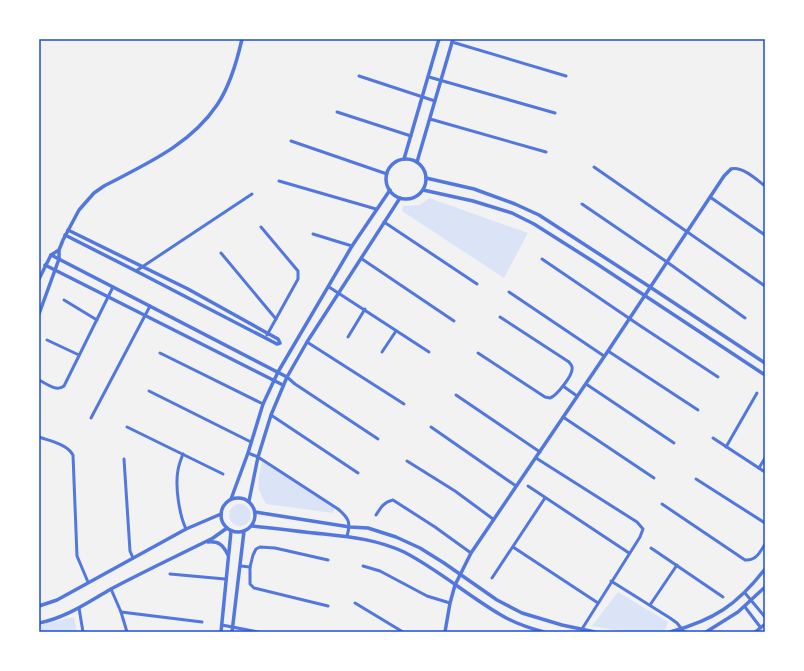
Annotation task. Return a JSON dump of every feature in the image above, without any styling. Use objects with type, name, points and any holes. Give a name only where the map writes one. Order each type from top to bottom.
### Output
[{"type":"street","points":[[39,314],[60,259],[59,250],[65,235],[79,210],[94,193],[104,186],[174,148],[198,128],[223,94],[232,75],[242,39]]},
{"type":"street","points":[[404,159],[439,39]]},
{"type":"street","points":[[417,162],[452,41],[566,76]]},
{"type":"street","points":[[359,76],[435,101]]},
{"type":"street","points":[[429,77],[555,113]]},
{"type":"street","points":[[337,112],[411,136]]},
{"type":"street","points":[[430,119],[546,152]]},
{"type":"street","points":[[291,141],[387,174]]},
{"type":"street","points":[[404,159],[417,162],[422,167],[426,178],[423,190],[413,198],[400,198],[390,190],[387,184],[387,174],[392,165],[398,161],[404,159]]},
{"type":"street","points":[[594,167],[765,286]]},
{"type":"street","points":[[445,632],[455,585],[471,553],[578,396],[724,176],[731,169],[738,168],[765,186]]},
{"type":"street","points":[[426,178],[474,189],[515,204],[539,215],[765,363]]},
{"type":"street","points":[[279,181],[376,210]]},
{"type":"street","points":[[231,499],[248,453],[263,404],[278,372],[352,246],[390,190]]},
{"type":"street","points":[[423,190],[473,201],[512,213],[553,235],[765,375]]},
{"type":"street","points":[[136,271],[252,194]]},
{"type":"street","points":[[710,197],[765,235]]},
{"type":"street","points":[[249,501],[258,458],[271,415],[287,377],[307,342],[400,198]]},
{"type":"street","points":[[582,204],[667,262],[744,318]]},
{"type":"street","points":[[384,222],[477,284]]},
{"type":"street","points":[[261,227],[299,274],[298,279],[266,338]]},
{"type":"street","points":[[65,235],[277,344],[280,343],[278,338],[188,289],[68,230]]},
{"type":"street","points":[[313,234],[352,246]]},
{"type":"street","points":[[39,279],[45,264],[51,255],[59,250]]},
{"type":"street","points":[[221,253],[276,319]]},
{"type":"street","points":[[51,255],[287,377],[292,382],[378,439]]},
{"type":"street","points":[[362,259],[454,321]]},
{"type":"street","points":[[542,259],[718,377]]},
{"type":"street","points":[[45,264],[284,385],[292,382]]},
{"type":"street","points":[[39,380],[54,388],[62,388],[113,287]]},
{"type":"street","points":[[329,287],[429,352]]},
{"type":"street","points":[[509,292],[604,356]]},
{"type":"street","points":[[64,300],[96,320]]},
{"type":"street","points":[[91,418],[150,306]]},
{"type":"street","points":[[348,337],[365,310]]},
{"type":"street","points":[[478,353],[545,397],[553,397],[563,386],[572,369],[569,362],[500,317]]},
{"type":"street","points":[[382,352],[396,331]]},
{"type":"street","points":[[47,340],[79,355]]},
{"type":"street","points":[[307,342],[404,404]]},
{"type":"street","points":[[608,351],[698,410]]},
{"type":"street","points":[[160,353],[263,404]]},
{"type":"street","points":[[586,384],[674,443]]},
{"type":"street","points":[[563,386],[578,396]]},
{"type":"street","points":[[149,391],[251,442]]},
{"type":"street","points":[[726,447],[757,392]]},
{"type":"street","points":[[456,395],[540,452]]},
{"type":"street","points":[[271,415],[358,473]]},
{"type":"street","points":[[563,417],[654,478]]},
{"type":"street","points":[[431,426],[516,486]]},
{"type":"street","points":[[127,427],[222,474]]},
{"type":"street","points":[[39,437],[66,448],[71,451],[73,455],[76,548],[78,561],[88,582]]},
{"type":"street","points":[[713,438],[765,472]]},
{"type":"street","points":[[248,453],[338,509],[348,518],[350,527],[347,536]]},
{"type":"street","points":[[183,454],[178,468],[177,478],[179,500],[186,529]]},
{"type":"street","points":[[536,458],[642,525],[643,529],[640,537],[582,629]]},
{"type":"street","points":[[759,468],[765,458]]},
{"type":"street","points":[[124,459],[130,551],[133,558]]},
{"type":"street","points":[[407,461],[455,491],[493,519]]},
{"type":"street","points":[[696,479],[765,523]]},
{"type":"street","points":[[528,486],[629,553]]},
{"type":"street","points":[[252,526],[255,512],[249,501],[243,498],[237,498],[226,502],[222,508],[221,519],[231,531],[240,532],[252,526],[374,540],[403,552],[438,571],[455,585],[502,616],[544,632]]},
{"type":"street","points":[[492,578],[545,498]]},
{"type":"street","points":[[376,515],[382,506],[393,500],[435,527],[471,553]]},
{"type":"street","points":[[662,504],[745,560],[754,559],[764,546]]},
{"type":"street","points":[[255,512],[350,527],[368,528],[396,537],[420,548],[460,573],[497,600],[522,613],[562,625],[595,632]]},
{"type":"street","points":[[39,606],[57,600],[186,529],[221,514]]},
{"type":"street","points":[[39,623],[55,619],[80,608],[111,589],[204,542],[227,528]]},
{"type":"street","points":[[221,632],[231,531]]},
{"type":"street","points":[[232,632],[244,531]]},
{"type":"street","points":[[204,542],[214,542],[220,544],[228,555]]},
{"type":"street","points":[[328,560],[275,548],[260,547],[254,552],[250,567],[250,584],[254,588],[328,606]]},
{"type":"street","points":[[513,547],[598,603]]},
{"type":"street","points":[[651,548],[723,597]]},
{"type":"street","points":[[650,605],[676,565]]},
{"type":"street","points":[[241,566],[250,567]]},
{"type":"street","points":[[363,566],[380,571],[423,594],[450,603]]},
{"type":"street","points":[[670,632],[683,631],[707,620],[723,610],[745,593],[765,569]]},
{"type":"street","points":[[170,574],[226,579]]},
{"type":"street","points":[[611,581],[670,618],[683,631]]},
{"type":"street","points":[[706,632],[726,621],[745,607],[765,587]]},
{"type":"street","points":[[111,589],[121,612],[127,632]]},
{"type":"street","points":[[745,593],[765,617]]},
{"type":"street","points":[[356,603],[403,632]]},
{"type":"street","points":[[745,607],[761,628]]},
{"type":"street","points":[[80,608],[83,632]]},
{"type":"street","points":[[121,612],[202,622]]},
{"type":"street","points":[[755,632],[765,624]]},
{"type":"street","points":[[222,625],[258,632]]},
{"type":"shaded area","points":[[429,198],[528,233],[504,278],[402,211],[403,206],[420,205]]},
{"type":"shaded area","points":[[262,462],[335,507],[333,513],[266,504],[260,492],[258,483]]},
{"type":"shaded area","points":[[236,504],[244,504],[251,511],[251,519],[244,526],[236,526],[229,519],[229,511]]},
{"type":"shaded area","points":[[618,592],[668,622],[665,630],[647,632],[628,631],[592,626]]},
{"type":"shaded area","points":[[74,617],[77,632],[39,632],[39,625]]}]
